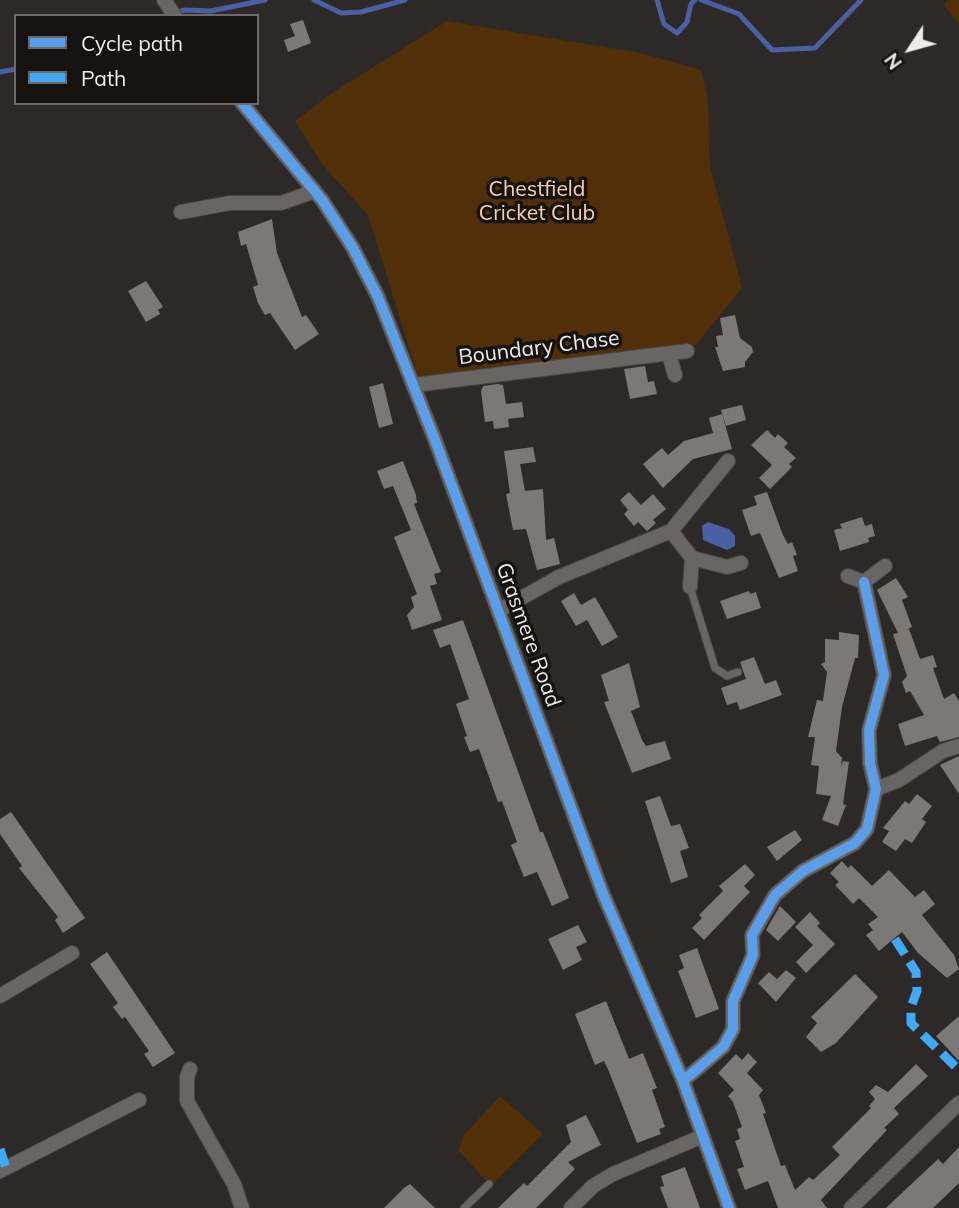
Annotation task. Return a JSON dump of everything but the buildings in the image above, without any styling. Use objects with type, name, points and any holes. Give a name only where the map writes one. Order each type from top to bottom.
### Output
[{"type":"street","name":"Grasmere Road","points":[[244,105],[315,191],[353,248],[372,284],[414,385],[603,894],[683,1081],[729,1208]]},
{"type":"street","points":[[181,212],[230,203],[281,203],[315,191]]},
{"type":"street","name":"Boundary Chase","points":[[414,385],[687,351]]},
{"type":"street","points":[[669,354],[675,375]]},
{"type":"street","points":[[498,611],[559,578],[671,531],[728,461]]},
{"type":"street","points":[[671,531],[692,558],[727,567],[741,563]]},
{"type":"street","points":[[690,587],[692,558]]},
{"type":"street","points":[[864,582],[884,566]]},
{"type":"street","points":[[848,576],[864,582]]},
{"type":"street","points":[[683,1081],[723,1047],[733,1029],[733,1001],[739,981],[750,963],[752,935],[775,895],[803,870],[855,843],[867,829],[876,789],[870,763],[870,730],[884,676],[864,582]]},
{"type":"street","points":[[876,789],[899,780],[943,751],[959,746]]},
{"type":"street","points":[[0,996],[72,953]]},
{"type":"street","points":[[190,1069],[187,1101],[234,1184],[242,1208]]},
{"type":"street","points":[[0,1171],[139,1100]]},
{"type":"street","points":[[851,1208],[959,1103]]},
{"type":"street","points":[[570,1208],[593,1186],[613,1174],[703,1136]]},
{"type":"lane","points":[[690,587],[715,668],[727,676],[738,672]]},
{"type":"lane","points":[[464,1208],[489,1184]]},
{"type":"green space","points":[[948,0],[959,0],[959,24],[944,5]]},
{"type":"green space","name":"Chestfield Cricket Club","points":[[447,21],[641,53],[701,70],[708,100],[710,166],[742,288],[690,352],[419,380],[368,215],[322,164],[295,121],[332,93]]},
{"type":"green space","points":[[500,1096],[543,1134],[491,1186],[458,1150],[464,1135]]},
{"type":"water","points":[[708,522],[729,529],[735,536],[735,546],[727,550],[703,540],[702,526]]},
{"type":"waterway","points":[[172,14],[185,10],[211,11],[265,0]]},
{"type":"waterway","points":[[314,0],[341,13],[361,12],[405,0]]},
{"type":"waterway","points":[[657,0],[664,24],[677,33],[687,22],[691,4],[695,0]]},
{"type":"waterway","points":[[701,0],[739,14],[772,50],[815,48],[861,0]]},
{"type":"waterway","points":[[0,72],[14,69]]},
{"type":"marked path","points":[[895,939],[916,972],[917,991],[911,1007],[911,1023],[959,1070]]},
{"type":"marked path","points":[[0,1149],[6,1168]]},
{"type":"cycle path","points":[[244,105],[322,200],[353,248],[378,297],[435,440],[603,894],[683,1081],[729,1208]]},
{"type":"cycle path","points":[[683,1081],[723,1047],[733,1029],[733,1001],[753,955],[752,935],[775,895],[803,871],[855,843],[867,829],[876,789],[870,763],[869,730],[884,675],[864,582]]}]
